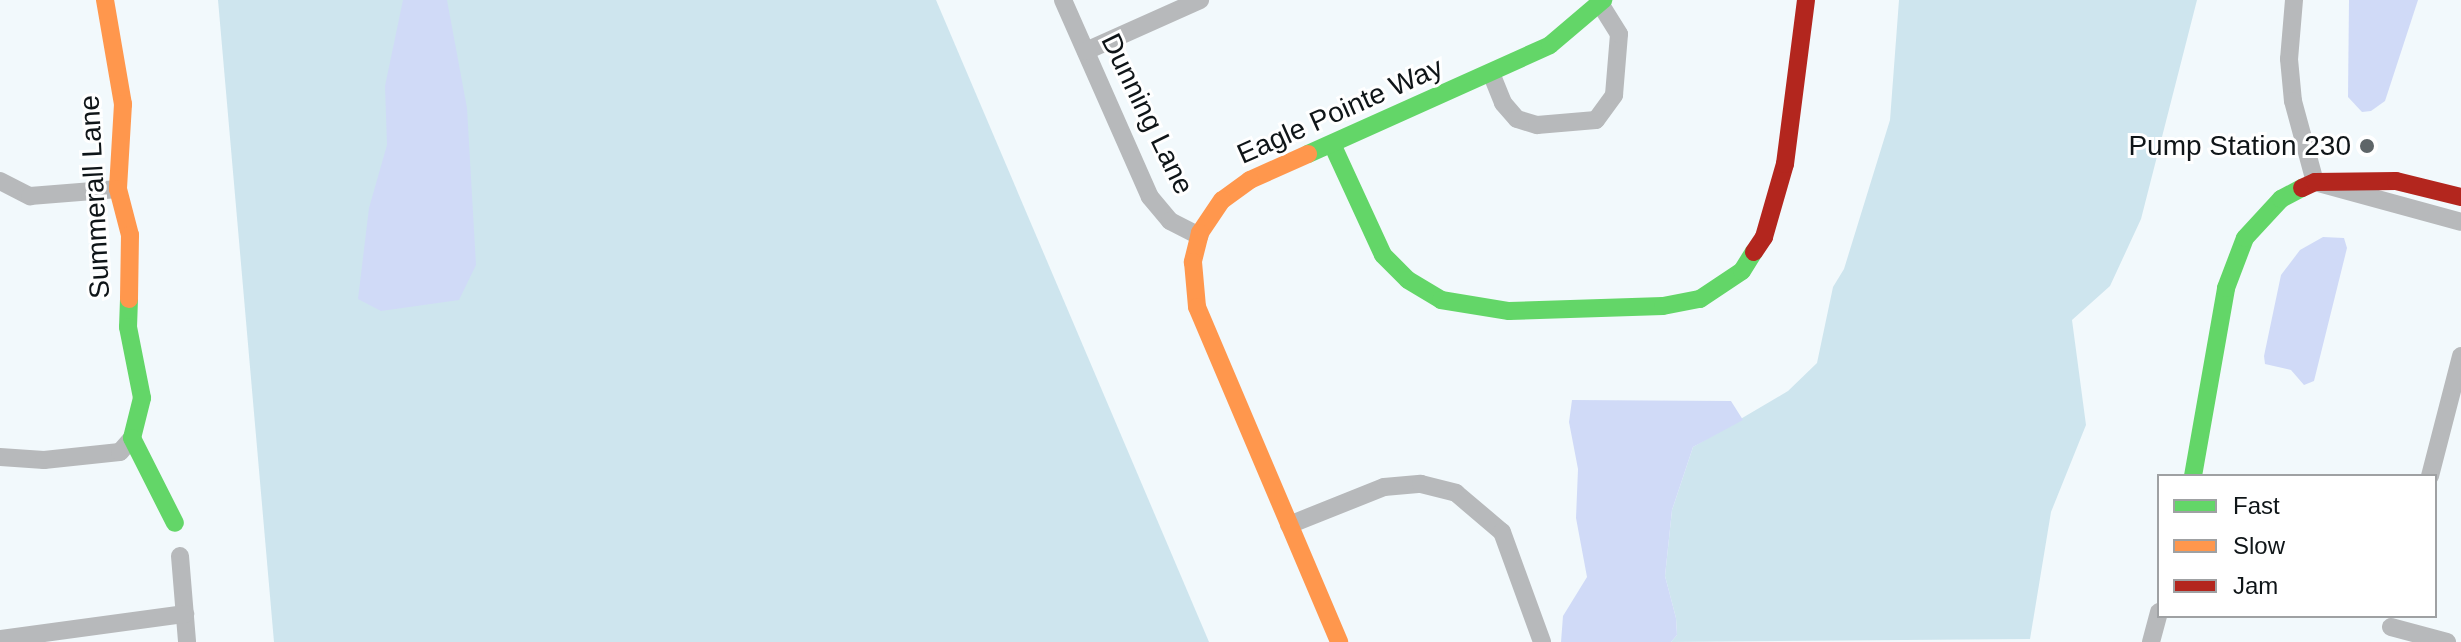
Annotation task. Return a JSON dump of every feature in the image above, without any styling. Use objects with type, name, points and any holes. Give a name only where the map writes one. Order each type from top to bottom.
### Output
[{"type":"street","name":"Summerall Lane","points":[[105,0],[123,104],[118,189],[130,235],[128,327],[143,406],[132,438]]},
{"type":"street","name":"Dunning Lane","points":[[1063,0],[1150,197],[1170,221],[1199,236]]},
{"type":"street","points":[[1086,51],[1200,0]]},
{"type":"street","points":[[1332,144],[1383,255],[1408,280],[1441,300],[1509,311],[1663,306],[1700,299],[1742,271],[1764,237],[1785,164],[1806,0]]},
{"type":"street","points":[[2294,0],[2289,59],[2293,101],[2315,182]]},
{"type":"street","points":[[1491,73],[1503,103],[1517,119],[1537,125],[1596,120],[1614,95],[1619,34],[1602,2]]},
{"type":"street","name":"Eagle Pointe Way","points":[[1339,642],[1197,307],[1193,262],[1199,236],[1213,210],[1235,190],[1491,73],[1562,37],[1602,2]]},
{"type":"street","points":[[0,181],[30,196],[118,189]]},
{"type":"street","points":[[2193,474],[2233,263],[2262,217],[2281,199],[2315,182],[2396,181],[2461,197]]},
{"type":"street","points":[[2315,182],[2461,222]]},
{"type":"street","points":[[2431,474],[2461,356]]},
{"type":"street","points":[[0,457],[44,460],[120,452],[132,438],[175,523]]},
{"type":"street","points":[[1289,525],[1384,487],[1421,484],[1456,493],[1488,515],[1513,551],[1542,642]]},
{"type":"street","points":[[180,556],[187,642]]},
{"type":"street","points":[[0,639],[109,633],[185,614]]},
{"type":"street","points":[[2151,642],[2157,618]]},
{"type":"street","points":[[2390,628],[2447,642]]},
{"type":"shaded area","points":[[218,0],[936,0],[1209,642],[274,642]]},
{"type":"shaded area","points":[[1899,0],[2197,0],[2141,219],[2110,286],[2072,320],[2086,425],[2051,512],[2030,639],[1671,642],[1677,635],[1676,618],[1665,576],[1672,510],[1693,447],[1788,391],[1817,363],[1833,287],[1844,269],[1890,120]]},
{"type":"water","points":[[403,0],[447,0],[467,108],[476,265],[459,300],[381,311],[358,299],[369,208],[387,145],[385,86]]},
{"type":"water","points":[[2349,0],[2418,0],[2385,101],[2371,111],[2362,112],[2348,97]]},
{"type":"water","points":[[2323,237],[2344,238],[2347,248],[2314,381],[2304,385],[2291,370],[2265,364],[2264,356],[2281,275],[2300,250]]},
{"type":"water","points":[[1572,400],[1731,401],[1743,420],[1693,447],[1672,510],[1665,576],[1676,618],[1677,635],[1671,642],[1561,642],[1563,616],[1587,577],[1576,518],[1578,469],[1569,422]]},
{"type":"traffic: fast","points":[[1308,154],[1550,45],[1603,0]]},
{"type":"traffic: fast","points":[[1332,144],[1383,255],[1408,280],[1441,300],[1509,311],[1663,306],[1700,299],[1742,271],[1754,252]]},
{"type":"traffic: fast","points":[[2193,474],[2226,288],[2245,238],[2281,199],[2302,188]]},
{"type":"traffic: fast","points":[[129,299],[128,327],[142,398],[132,438],[175,523]]},
{"type":"traffic: slow","points":[[105,0],[123,104],[118,189],[130,235],[129,299]]},
{"type":"traffic: slow","points":[[1308,154],[1250,180],[1222,200],[1200,233],[1193,262],[1197,307],[1339,642]]},
{"type":"traffic: jam","points":[[1754,252],[1764,237],[1785,164],[1806,0]]},
{"type":"traffic: jam","points":[[2302,188],[2315,182],[2396,181],[2461,197]]},
{"type":"place","name":"Pump Station 230","points":[[2367,146]]}]
